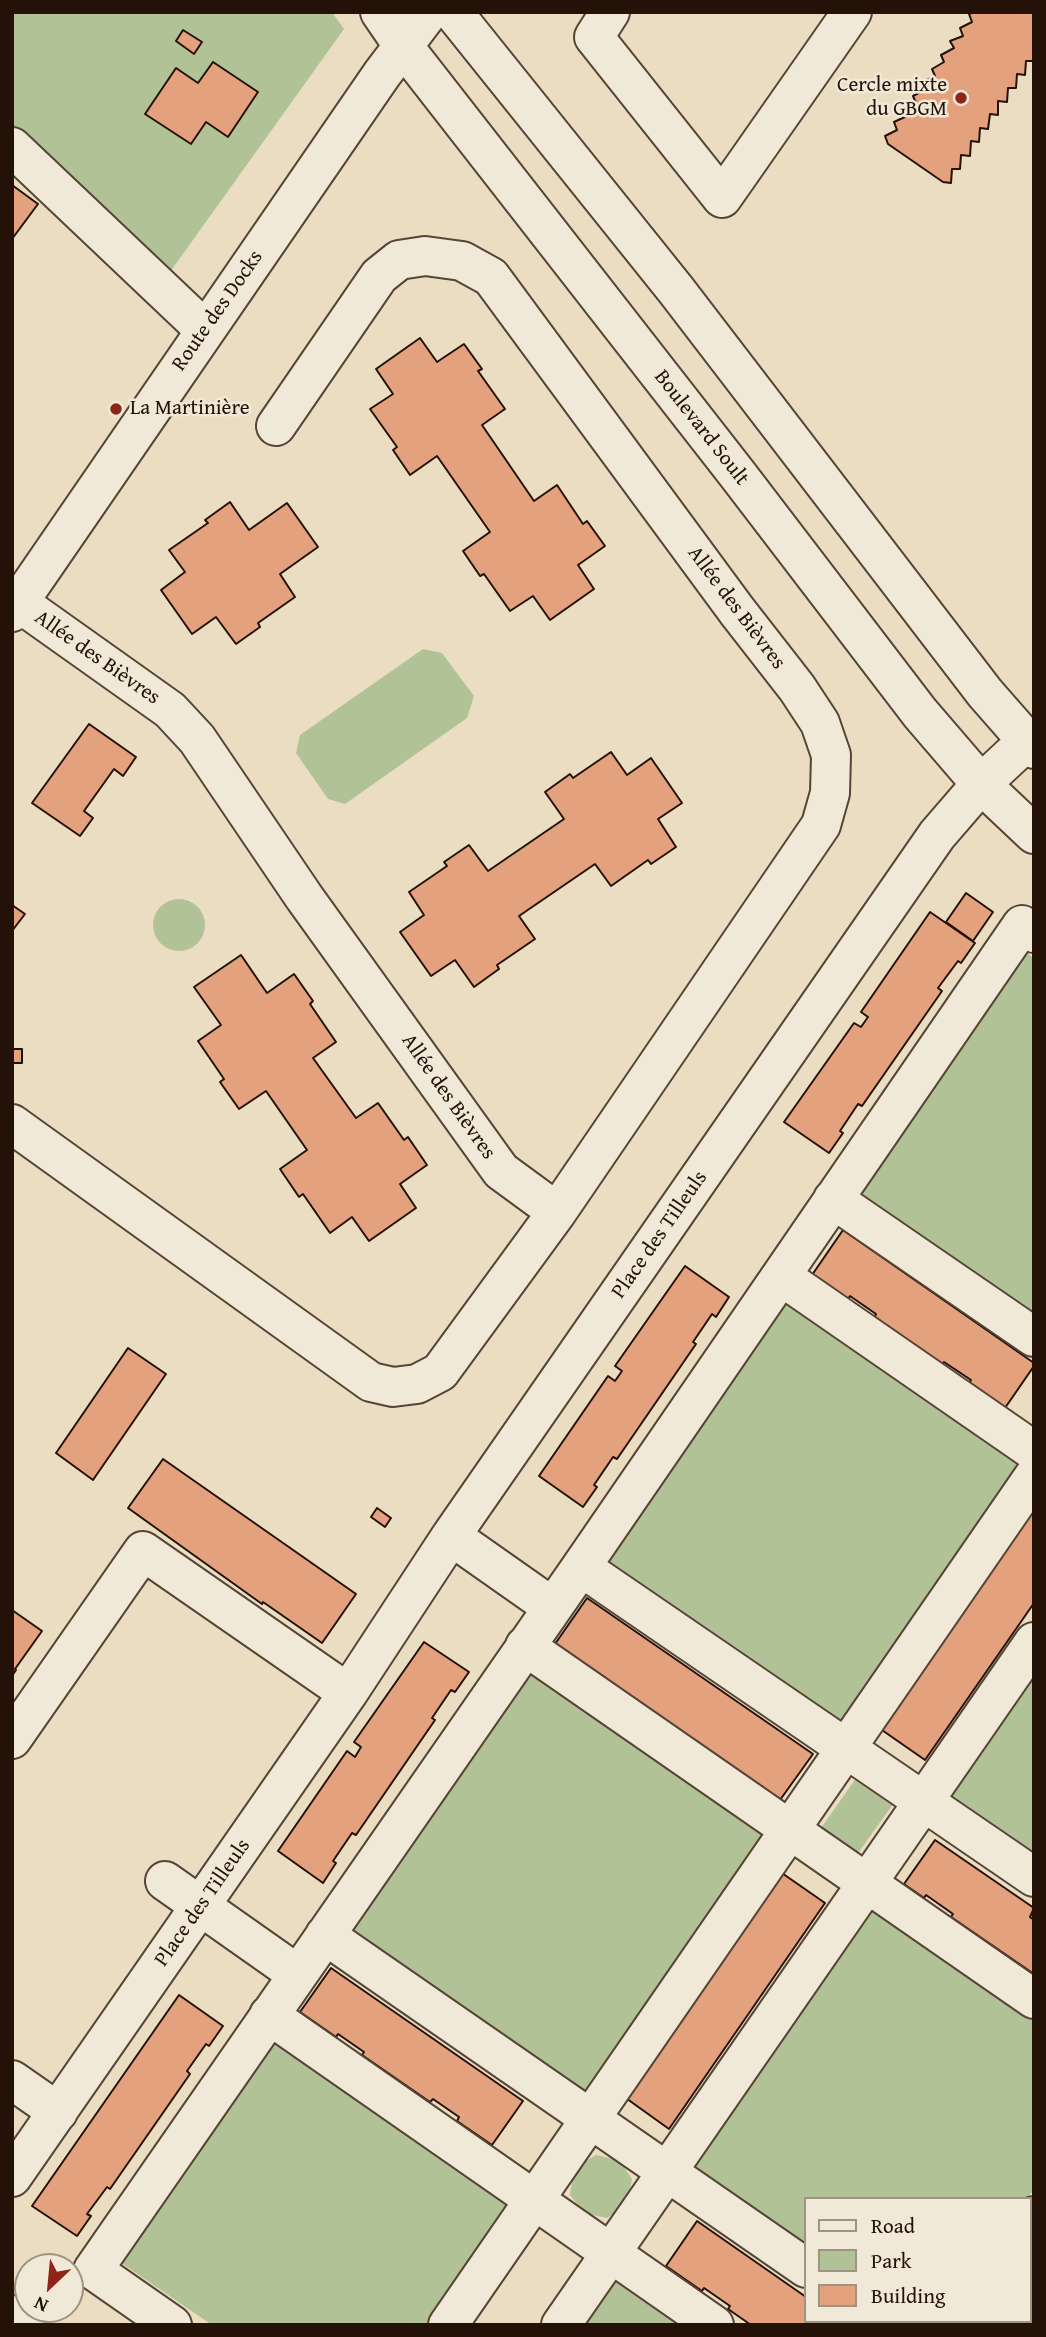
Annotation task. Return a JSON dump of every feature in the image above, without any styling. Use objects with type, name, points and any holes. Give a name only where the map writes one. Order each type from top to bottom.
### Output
[{"type":"street","name":"Boulevard Soult","points":[[380,12],[404,47],[706,433],[920,713],[981,784],[1034,834]]},
{"type":"street","name":"Route des Docks","points":[[15,607],[374,85],[429,12]]},
{"type":"street","points":[[453,12],[677,290],[985,693],[1030,746]]},
{"type":"street","points":[[610,12],[594,37],[722,198],[852,12]]},
{"type":"street","points":[[12,147],[205,330]]},
{"type":"street","name":"Allée des Bièvres","points":[[12,1124],[371,1382],[393,1387],[417,1384],[440,1373],[557,1212],[821,825],[830,793],[831,755],[820,723],[797,688],[737,611],[491,277],[462,261],[425,256],[399,260],[379,276],[276,426]]},
{"type":"street","name":"Allée des Bièvres","points":[[15,607],[170,710],[197,739],[303,897],[501,1171],[557,1212]]},
{"type":"street","name":"Place des Tilleuls","points":[[12,2177],[348,1693],[451,1536],[937,835],[981,784],[1030,746]]},
{"type":"street","points":[[172,2325],[93,2270],[1022,925],[1034,933]]},
{"type":"street","points":[[833,1199],[1034,1337]]},
{"type":"street","points":[[781,1276],[1034,1451]]},
{"type":"street","points":[[447,2325],[1034,1476]]},
{"type":"street","points":[[451,1536],[552,1607]]},
{"type":"street","points":[[12,1739],[143,1551],[348,1693]]},
{"type":"street","points":[[581,1566],[1034,1877]]},
{"type":"street","points":[[561,2325],[1034,1642]]},
{"type":"street","points":[[525,1646],[1034,1999]]},
{"type":"street","points":[[165,1881],[297,1974]]},
{"type":"street","points":[[325,1935],[804,2267]]},
{"type":"street","points":[[269,2015],[714,2325]]},
{"type":"street","points":[[12,2080],[58,2112]]},
{"type":"street","points":[[12,2315],[26,2325]]},
{"type":"green space","points":[[12,12],[332,12],[344,29],[160,286],[12,163]]},
{"type":"green space","points":[[423,649],[442,653],[474,696],[467,718],[345,804],[328,799],[296,753],[300,735]]},
{"type":"green space","points":[[179,899],[198,906],[205,925],[198,944],[179,951],[160,944],[153,925],[160,906]]},
{"type":"green space","points":[[1022,950],[1034,958],[1034,1312],[856,1190]]},
{"type":"green space","points":[[784,1297],[1027,1464],[846,1726],[604,1559]]},
{"type":"green space","points":[[526,1666],[769,1833],[587,2097],[344,1929]]},
{"type":"green space","points":[[1034,1670],[1034,1858],[945,1798]]},
{"type":"green space","points":[[859,1774],[896,1800],[856,1856],[819,1831]]},
{"type":"green space","points":[[871,1905],[1034,2017],[1034,2189],[1028,2197],[804,2197],[804,2248],[690,2169]]},
{"type":"green space","points":[[272,2036],[514,2203],[430,2325],[212,2325],[117,2260]]},
{"type":"green space","points":[[596,2155],[619,2160],[632,2179],[627,2204],[607,2218],[584,2213],[570,2195],[574,2168]]},
{"type":"green space","points":[[614,2275],[687,2325],[580,2325]]},
{"type":"building","name":"Cercle mixte du GBGM","points":[[1034,12],[1034,61],[1026,61],[1025,75],[1017,74],[1016,88],[1008,88],[1007,102],[998,101],[998,115],[990,114],[988,129],[980,128],[979,142],[971,141],[970,156],[961,155],[960,169],[952,169],[951,183],[943,182],[888,144],[885,136],[897,130],[894,122],[907,116],[904,109],[916,103],[913,96],[926,89],[922,82],[935,76],[932,69],[944,62],[941,55],[954,48],[950,41],[963,36],[960,28],[972,22],[969,14]]},
{"type":"building","points":[[183,30],[202,42],[194,54],[176,41]]},
{"type":"building","points":[[213,62],[258,92],[228,137],[206,122],[191,144],[145,114],[176,68],[198,83]]},
{"type":"building","points":[[12,185],[38,204],[12,239]]},
{"type":"building","points":[[420,338],[437,362],[464,344],[482,369],[478,371],[505,409],[482,425],[534,501],[557,485],[583,524],[587,521],[605,546],[578,565],[594,589],[550,620],[533,596],[510,611],[484,574],[480,576],[463,551],[490,532],[437,456],[410,475],[393,450],[397,447],[370,409],[393,394],[376,369]]},
{"type":"building","points":[[230,502],[249,530],[287,503],[318,547],[280,574],[295,597],[258,623],[260,627],[236,644],[216,617],[192,634],[161,590],[185,572],[169,550],[208,523],[205,520]]},
{"type":"building","points":[[89,724],[136,757],[123,776],[114,769],[84,811],[93,818],[80,836],[32,803]]},
{"type":"building","points":[[611,752],[627,775],[651,758],[682,803],[658,819],[676,847],[651,864],[648,860],[611,886],[595,864],[519,916],[535,939],[497,965],[499,969],[474,987],[455,960],[431,976],[400,932],[424,915],[409,892],[447,866],[444,862],[469,845],[488,871],[564,819],[545,792],[570,774],[573,778]]},
{"type":"building","points":[[966,893],[993,912],[973,941],[946,922]]},
{"type":"building","points":[[12,905],[25,914],[12,931]]},
{"type":"building","points":[[930,912],[975,943],[938,988],[942,991],[862,1106],[858,1104],[829,1153],[784,1122],[854,1023],[861,1027],[868,1017],[861,1012]]},
{"type":"building","points":[[241,955],[267,993],[294,974],[313,1001],[310,1004],[336,1042],[313,1058],[356,1118],[378,1103],[404,1140],[408,1137],[427,1165],[400,1184],[416,1208],[369,1241],[352,1217],[330,1233],[303,1194],[299,1197],[280,1169],[307,1150],[266,1091],[239,1109],[220,1082],[224,1079],[198,1041],[221,1025],[194,987]]},
{"type":"building","points":[[12,1049],[22,1049],[22,1063],[12,1063]]},
{"type":"building","points":[[843,1230],[1034,1363],[1005,1408],[969,1383],[971,1380],[944,1362],[942,1365],[874,1318],[876,1314],[850,1296],[847,1300],[812,1275]]},
{"type":"building","points":[[685,1266],[729,1297],[716,1317],[712,1314],[693,1342],[696,1344],[617,1459],[613,1457],[583,1507],[539,1476],[608,1376],[615,1381],[622,1371],[615,1366]]},
{"type":"building","points":[[128,1348],[166,1374],[93,1480],[56,1453]]},
{"type":"building","points":[[163,1459],[356,1594],[322,1643],[263,1602],[262,1604],[128,1508]]},
{"type":"building","points":[[1034,1503],[1034,1603],[925,1760],[879,1728]]},
{"type":"building","points":[[377,1508],[391,1518],[385,1527],[371,1517]]},
{"type":"building","points":[[587,1598],[813,1754],[780,1800],[555,1644]]},
{"type":"building","points":[[12,1610],[42,1631],[12,1676]]},
{"type":"building","points":[[424,1642],[469,1672],[455,1692],[451,1690],[432,1718],[435,1720],[356,1835],[352,1833],[333,1861],[336,1863],[323,1883],[278,1851],[347,1751],[355,1757],[361,1747],[354,1742]]},
{"type":"building","points":[[935,1840],[1034,1908],[1030,1917],[1034,1920],[1034,1974],[951,1917],[953,1914],[926,1895],[924,1898],[904,1884]]},
{"type":"building","points":[[779,1871],[825,1903],[669,2129],[623,2096]]},
{"type":"building","points":[[331,1968],[523,2101],[492,2145],[457,2121],[459,2117],[433,2099],[430,2102],[362,2055],[364,2052],[338,2034],[336,2037],[300,2012]]},
{"type":"building","points":[[179,1995],[223,2026],[187,2071],[190,2074],[110,2189],[107,2187],[87,2214],[91,2216],[77,2236],[32,2206]]},
{"type":"building","points":[[697,2221],[804,2296],[804,2323],[846,2325],[751,2325],[728,2309],[730,2306],[704,2288],[702,2291],[666,2266]]},
{"type":"building","points":[[1034,2244],[1034,2325],[978,2325],[1032,2323]]},
{"type":"place","name":"Cercle mixte du GBGM","points":[[961,98]]},
{"type":"place","name":"La Martinière","points":[[116,409]]}]
